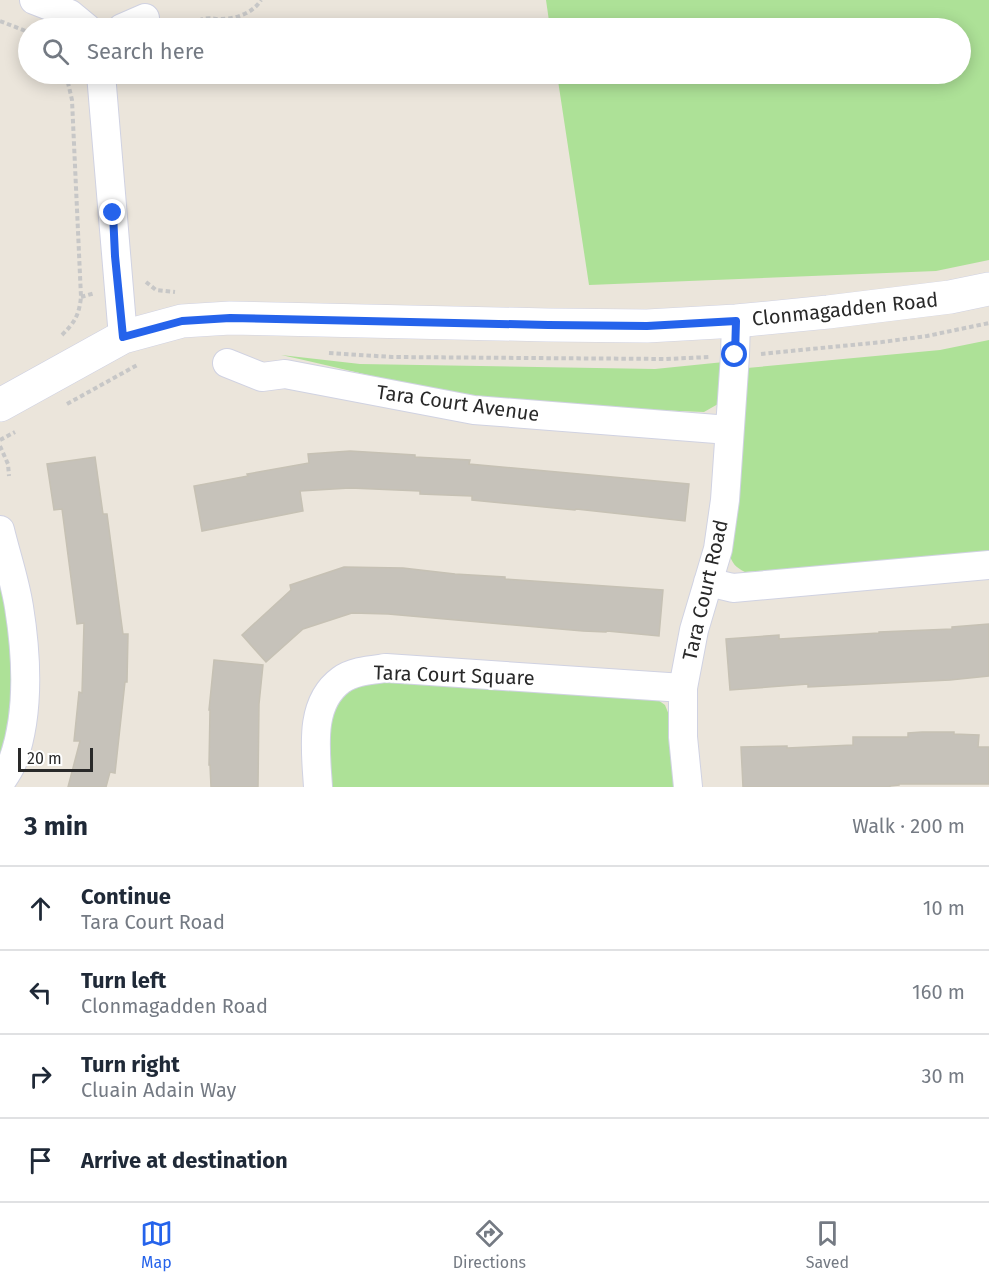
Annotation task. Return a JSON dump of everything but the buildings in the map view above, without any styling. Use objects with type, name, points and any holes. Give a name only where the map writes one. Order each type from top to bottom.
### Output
[{"type":"street","points":[[34,0],[75,18]]},
{"type":"street","points":[[102,84],[123,337]]},
{"type":"street","name":"Clonmagadden Road","points":[[10,417],[123,337],[182,321],[230,318],[647,326],[736,321],[828,312],[939,298],[989,289]]},
{"type":"street","name":"Tara Court Road","points":[[688,787],[683,737],[683,688],[694,630],[718,549],[725,500],[736,321]]},
{"type":"street","name":"Tara Court Avenue","points":[[226,363],[262,377],[285,374],[474,410],[729,430]]},
{"type":"street","points":[[0,530],[19,606],[25,666],[24,707],[20,736],[11,765],[0,783]]},
{"type":"street","points":[[708,582],[733,588],[989,565]]},
{"type":"street","name":"Tara Court Square","points":[[318,787],[317,720],[324,698],[341,680],[361,671],[386,668],[683,688]]},
{"type":"path","points":[[229,18],[246,13],[257,6],[261,0]]},
{"type":"path","points":[[0,21],[18,28]]},
{"type":"path","points":[[62,336],[78,315],[81,297],[72,100],[68,84]]},
{"type":"path","points":[[142,278],[156,290],[179,292]]},
{"type":"path","points":[[327,353],[392,357],[666,359],[823,349],[927,336],[989,323]]},
{"type":"path","points":[[59,408],[142,363]]},
{"type":"path","points":[[0,440],[10,417]]},
{"type":"path","points":[[0,446],[8,464],[9,477]]},
{"type":"green space","points":[[546,0],[989,0],[989,260],[936,271],[589,285],[559,84],[971,84],[971,18],[549,18]]},
{"type":"green space","points":[[989,340],[989,554],[745,572],[734,564],[729,553],[747,368],[940,350]]},
{"type":"green space","points":[[281,355],[360,364],[655,369],[724,362],[718,404],[704,412],[502,399],[436,389]]},
{"type":"green space","points":[[0,584],[14,670],[12,713],[0,758]]},
{"type":"green space","points":[[363,681],[655,698],[665,705],[669,715],[677,787],[328,787],[327,734],[337,702],[346,689]]},
{"type":"route","points":[[113,213],[123,337],[182,321],[230,318],[647,326],[736,321],[735,355]]}]
